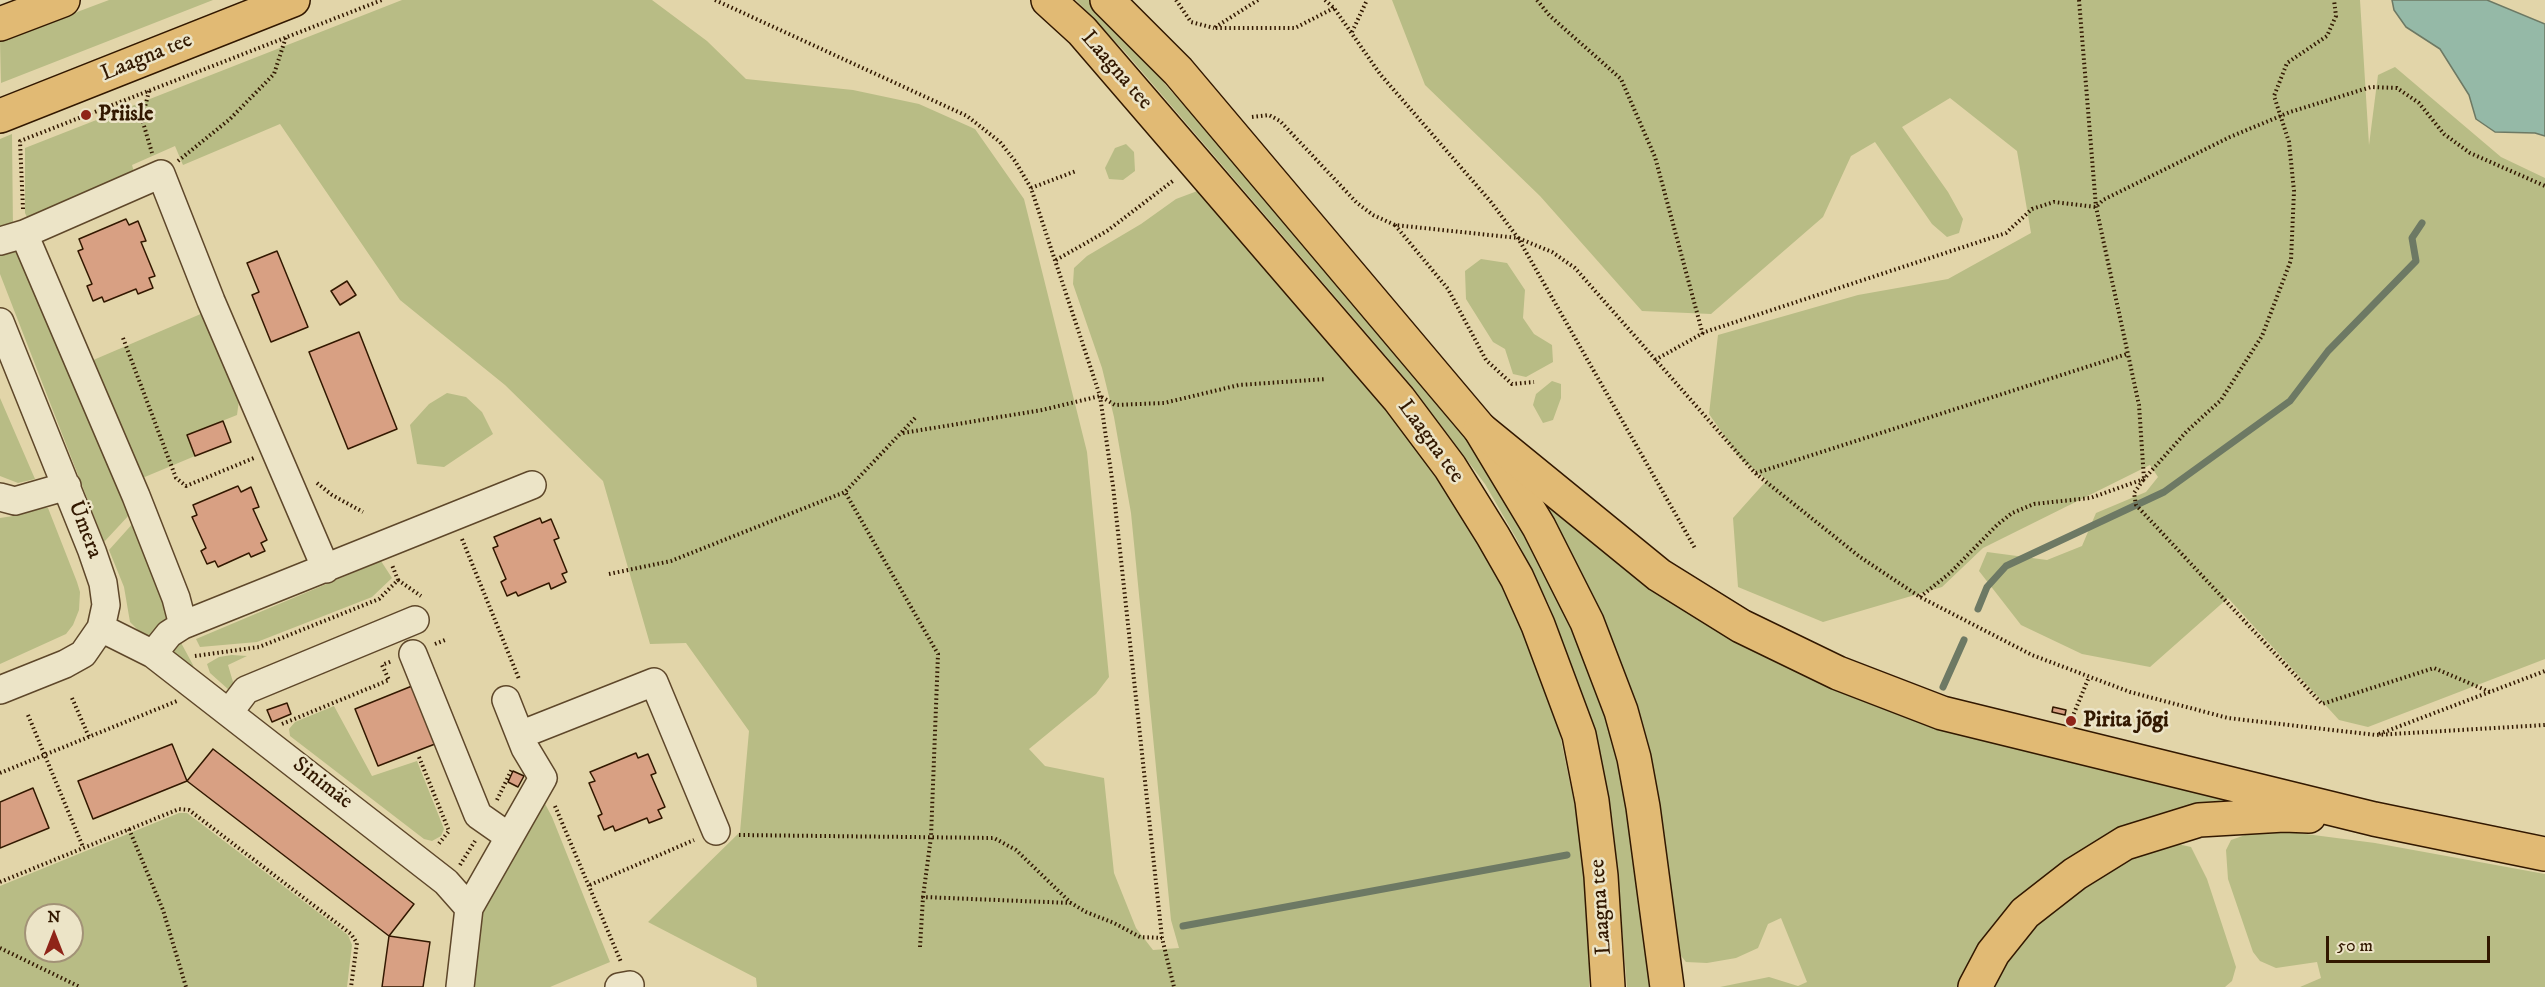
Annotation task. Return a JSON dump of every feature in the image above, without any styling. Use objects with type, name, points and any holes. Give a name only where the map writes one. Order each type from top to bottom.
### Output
[{"type":"main road","points":[[0,24],[63,0]]},
{"type":"main road","name":"Laagna tee","points":[[1048,0],[1082,31],[1399,399],[1450,467],[1517,578],[1538,625],[1579,735],[1592,801],[1600,865],[1608,987]]},
{"type":"main road","name":"Laagna tee","points":[[1107,0],[1178,71],[1480,429],[1539,526],[1587,622],[1621,711],[1634,759],[1643,807],[1667,987]]},
{"type":"main road","name":"Laagna tee","points":[[0,116],[277,4]]},
{"type":"main road","points":[[1480,429],[1659,575],[1741,626],[1838,674],[1942,713],[2374,819],[2545,855]]},
{"type":"main road","points":[[1975,987],[1993,953],[2025,913],[2075,874],[2125,843],[2199,820],[2284,815],[2374,819]]},
{"type":"street","points":[[183,625],[176,598],[136,496],[12,237],[161,174],[211,301],[326,569]]},
{"type":"street","name":"Ümera","points":[[0,321],[67,486],[103,583],[106,604],[101,628],[83,654],[65,664],[0,690]]},
{"type":"street","points":[[153,654],[169,634],[183,625],[532,485]]},
{"type":"street","points":[[0,497],[15,501],[67,486]]},
{"type":"street","points":[[230,711],[246,690],[419,609]]},
{"type":"street","name":"Sinimäe","points":[[101,628],[153,654],[230,711],[446,882],[469,908]]},
{"type":"street","points":[[412,654],[478,815],[508,836]]},
{"type":"street","points":[[520,735],[654,682],[711,833]]},
{"type":"street","points":[[460,987],[469,908],[543,778],[520,735],[506,700]]},
{"type":"path","points":[[12,237],[20,141],[381,0]]},
{"type":"path","points":[[715,0],[967,116],[1000,142],[1015,161],[1031,188],[1100,396],[1115,498],[1162,938],[1174,987]]},
{"type":"path","points":[[1176,0],[1191,22],[1214,28],[1295,28],[1334,8]]},
{"type":"path","points":[[1214,28],[1258,0]]},
{"type":"path","points":[[1324,0],[1334,8],[1380,74],[1491,202],[1518,238],[1696,550]]},
{"type":"path","points":[[1352,33],[1367,0]]},
{"type":"path","points":[[1537,0],[1550,16],[1621,79],[1655,157],[1703,335]]},
{"type":"path","points":[[2079,0],[2096,207],[2139,405],[2144,479]]},
{"type":"path","points":[[2334,0],[2336,16],[2327,36],[2287,63],[2274,96],[2289,142],[2294,191],[2291,260],[2262,336],[2221,400],[2187,431],[2144,479],[2134,493],[2136,505],[2322,705],[2434,668],[2490,692]]},
{"type":"path","points":[[149,91],[142,119],[148,144],[161,174],[230,119],[274,74],[286,38]]},
{"type":"path","points":[[2096,207],[2103,200],[2230,137],[2280,116],[2371,87],[2397,88],[2419,103],[2444,134],[2470,153],[2545,186]]},
{"type":"path","points":[[1248,120],[1262,114],[1280,121],[1357,203],[1373,215],[1395,225],[1518,238],[1552,252],[1575,268],[1755,473],[1860,557],[1920,597],[2032,655],[2130,692],[2228,718],[2376,735],[2545,725]]},
{"type":"path","points":[[1031,188],[1076,171]]},
{"type":"path","points":[[1056,260],[1107,231],[1178,176]]},
{"type":"path","points":[[1655,360],[1703,335],[2006,232],[2032,209],[2054,202],[2096,207]]},
{"type":"path","points":[[1395,225],[1448,289],[1486,360],[1512,384],[1534,382]]},
{"type":"path","points":[[123,338],[176,478],[186,486],[275,450]]},
{"type":"path","points":[[1755,473],[2127,354]]},
{"type":"path","points":[[901,433],[1042,410],[1100,396],[1115,405],[1164,403],[1239,385],[1326,379]]},
{"type":"path","points":[[609,574],[671,561],[845,492],[915,418]]},
{"type":"path","points":[[1920,597],[1950,573],[1997,525],[2012,513],[2034,504],[2090,498],[2144,479]]},
{"type":"path","points":[[845,492],[938,654],[931,837],[923,897],[920,947]]},
{"type":"path","points":[[453,516],[521,684],[506,700]]},
{"type":"path","points":[[384,545],[398,580],[417,591],[419,609]]},
{"type":"path","points":[[195,656],[259,647],[379,599],[398,580]]},
{"type":"path","points":[[273,729],[389,680],[382,665],[445,640]]},
{"type":"path","points":[[2376,735],[2545,671]]},
{"type":"path","points":[[2071,721],[2089,677]]},
{"type":"path","points":[[0,773],[183,699],[194,686]]},
{"type":"path","points":[[72,698],[89,737]]},
{"type":"path","points":[[28,716],[83,847]]},
{"type":"path","points":[[419,757],[448,831],[432,852]]},
{"type":"path","points":[[543,778],[590,885],[624,986]]},
{"type":"path","points":[[0,882],[179,809],[189,810],[351,934],[357,943],[351,987]]},
{"type":"path","points":[[129,829],[163,910],[186,987]]},
{"type":"path","points":[[590,885],[711,833],[994,838],[1016,850],[1071,903],[1140,937],[1162,938]]},
{"type":"path","points":[[923,897],[1071,903]]},
{"type":"path","points":[[0,948],[80,987]]},
{"type":"green space","points":[[109,0],[213,0],[1,83],[0,41]]},
{"type":"green space","points":[[402,0],[652,0],[707,41],[746,79],[853,90],[919,104],[975,129],[1024,199],[1087,452],[1109,677],[1096,694],[1029,749],[1045,766],[1104,778],[1114,873],[1136,928],[1153,950],[1179,948],[1171,920],[1131,513],[1114,417],[1102,368],[1073,284],[1074,268],[1087,256],[1141,224],[1176,199],[1200,190],[1364,378],[1457,502],[1500,576],[1533,653],[1560,735],[1582,841],[1589,936],[1589,987],[757,987],[756,978],[648,922],[740,832],[749,731],[686,643],[650,644],[603,481],[505,385],[400,300],[280,124],[183,165],[175,146],[132,165],[135,175],[28,219],[25,213],[25,148]]},
{"type":"green space","points":[[1076,0],[1090,0],[1125,33],[1169,89],[1247,175],[1446,411],[1492,470],[1563,594],[1625,758],[1655,987],[1627,987],[1613,823],[1597,748],[1578,683],[1549,605],[1516,538],[1485,484],[1410,384],[1125,52]]},
{"type":"green space","points":[[1392,0],[2360,0],[2369,145],[2378,75],[2395,67],[2501,157],[2545,178],[2545,659],[2368,727],[2339,720],[2228,598],[2150,667],[2082,654],[2021,625],[1979,571],[1987,552],[2047,560],[2082,546],[2096,513],[2146,492],[2158,477],[2150,465],[1983,548],[1942,587],[1823,622],[1738,587],[1733,518],[1767,480],[1740,458],[1709,414],[1718,335],[1858,295],[1948,279],[2031,233],[2017,151],[1950,98],[1902,127],[1948,192],[1963,219],[1959,233],[1947,237],[1932,224],[1875,142],[1851,156],[1823,217],[1711,314],[1642,311],[1540,196],[1425,85]]},
{"type":"green space","points":[[12,134],[13,230],[0,234],[0,139]]},
{"type":"green space","points":[[1126,144],[1134,152],[1135,171],[1123,180],[1109,179],[1105,168],[1115,148]]},
{"type":"green space","points":[[0,246],[22,252],[131,513],[104,542],[0,274]]},
{"type":"green space","points":[[1481,259],[1507,263],[1525,290],[1523,318],[1534,334],[1552,345],[1553,362],[1526,377],[1513,374],[1505,349],[1493,342],[1466,299],[1465,271]]},
{"type":"green space","points":[[203,313],[239,400],[237,415],[187,435],[195,456],[140,479],[91,361]]},
{"type":"green space","points":[[1552,381],[1561,384],[1561,398],[1553,420],[1543,423],[1533,405],[1536,394]]},
{"type":"green space","points":[[447,393],[466,397],[482,412],[493,434],[444,467],[417,464],[410,425],[429,404]]},
{"type":"green space","points":[[0,398],[35,479],[18,483],[0,476]]},
{"type":"green space","points":[[1532,489],[1722,630],[2255,801],[2166,814],[1960,987],[1720,987],[1769,977],[1798,986],[1807,982],[1781,918],[1768,924],[1758,948],[1736,958],[1707,963],[1686,962],[1677,951],[1658,813]]},
{"type":"green space","points":[[33,506],[48,508],[77,582],[80,592],[79,610],[73,625],[66,634],[0,664],[0,518],[13,516]]},
{"type":"green space","points":[[135,521],[174,619],[148,636],[142,634],[130,622],[124,587],[109,550]]},
{"type":"green space","points":[[381,561],[392,578],[372,597],[257,642],[200,647],[196,639]]},
{"type":"green space","points":[[179,639],[194,670],[172,654],[172,648]]},
{"type":"green space","points":[[247,656],[228,665],[233,682],[233,687],[229,690],[210,673],[207,664],[219,657]]},
{"type":"green space","points":[[334,706],[372,776],[417,761],[444,829],[441,836],[432,841],[424,839],[290,736],[289,729],[295,722]]},
{"type":"green space","points":[[542,798],[552,817],[610,962],[550,987],[470,987],[475,937],[484,905]]},
{"type":"green space","points":[[179,813],[187,813],[348,935],[352,945],[347,987],[0,987],[0,886]]},
{"type":"green space","points":[[2251,833],[2298,833],[2375,843],[2545,874],[2545,987],[2300,987],[2321,978],[2317,962],[2276,968],[2260,961],[2253,952],[2228,879],[2226,850],[2231,840]]},
{"type":"green space","points":[[2173,843],[2191,847],[2207,879],[2236,967],[2232,981],[2225,987],[1991,987],[2024,939],[2061,902],[2107,870],[2142,852]]},
{"type":"shaded area","points":[[2392,0],[2487,0],[2545,24],[2545,136],[2535,133],[2495,132],[2476,119],[2469,95],[2440,49],[2406,27],[2394,10]]},
{"type":"building","points":[[126,219],[129,225],[138,221],[146,241],[141,242],[155,276],[149,278],[153,288],[138,294],[136,289],[104,302],[102,297],[93,301],[87,286],[92,284],[78,251],[83,249],[79,239]]},
{"type":"building","points":[[277,251],[308,327],[271,342],[252,295],[259,292],[247,263]]},
{"type":"building","points":[[347,281],[356,295],[340,305],[331,291]]},
{"type":"building","points":[[359,332],[397,429],[348,449],[309,352]]},
{"type":"building","points":[[223,421],[231,442],[195,456],[187,435]]},
{"type":"building","points":[[238,486],[241,492],[251,487],[259,507],[253,509],[267,540],[261,543],[265,551],[251,557],[249,553],[218,567],[215,561],[207,564],[201,551],[206,548],[192,517],[197,515],[193,505]]},
{"type":"building","points":[[540,518],[542,523],[551,519],[559,538],[554,540],[567,572],[562,574],[566,582],[551,589],[549,583],[518,596],[516,592],[507,596],[501,582],[506,579],[493,548],[498,546],[494,537]]},
{"type":"building","points":[[412,686],[435,744],[378,766],[355,709]]},
{"type":"building","points":[[287,703],[291,714],[272,722],[267,710]]},
{"type":"building","points":[[2053,707],[2066,710],[2065,715],[2052,712]]},
{"type":"building","points":[[172,744],[187,781],[93,819],[78,781]]},
{"type":"building","points":[[213,749],[414,904],[389,936],[187,781]]},
{"type":"building","points":[[636,753],[638,758],[648,754],[656,773],[651,775],[665,807],[658,810],[662,818],[649,823],[647,818],[615,831],[613,826],[604,830],[598,816],[602,814],[589,783],[595,781],[590,772]]},
{"type":"building","points":[[513,771],[524,776],[518,787],[508,782]]},
{"type":"building","points":[[33,788],[49,828],[0,848],[0,802]]},
{"type":"building","points":[[389,936],[430,942],[423,987],[382,987]]},
{"type":"waterway","points":[[1978,609],[1987,587],[2006,566],[2164,492],[2290,401],[2328,351],[2416,261],[2412,238],[2422,223]]},
{"type":"waterway","points":[[1943,687],[1964,640]]},
{"type":"waterway","points":[[1183,926],[1567,855]]},
{"type":"place","name":"Priisle","points":[[86,115]]},
{"type":"place","name":"Pirita jõgi","points":[[2071,721]]}]
